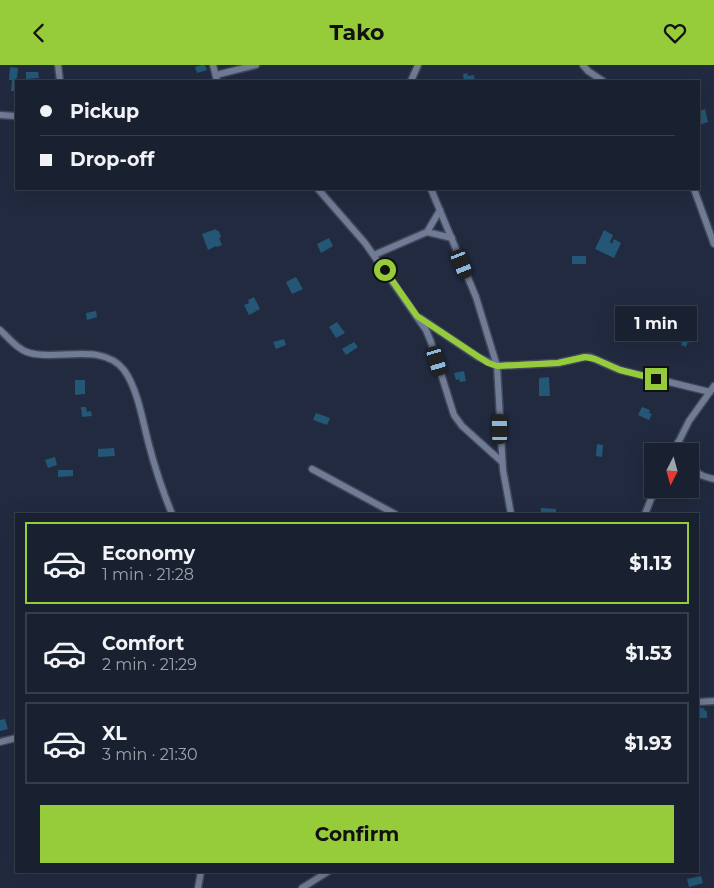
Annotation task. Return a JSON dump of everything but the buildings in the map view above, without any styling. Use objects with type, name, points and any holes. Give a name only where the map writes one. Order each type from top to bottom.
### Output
[{"type":"street","points":[[58,65],[60,80]]},
{"type":"street","points":[[213,65],[216,78],[256,65]]},
{"type":"street","points":[[411,80],[418,65]]},
{"type":"street","points":[[583,65],[601,80]]},
{"type":"street","points":[[0,115],[15,116]]},
{"type":"street","points":[[319,190],[365,243],[417,316],[431,342],[454,415],[462,426],[502,463]]},
{"type":"street","points":[[431,190],[483,316],[497,366],[502,463],[511,513]]},
{"type":"street","points":[[694,190],[714,244]]},
{"type":"street","points":[[374,255],[427,232],[440,210]]},
{"type":"street","points":[[427,232],[452,238]]},
{"type":"street","points":[[417,316],[478,357],[497,366],[558,363],[590,357],[620,370],[712,389],[689,421],[678,442]]},
{"type":"street","points":[[0,330],[28,353],[41,356],[95,355],[106,358],[125,371],[138,401],[149,447],[172,513]]},
{"type":"street","points":[[312,469],[393,513]]},
{"type":"street","points":[[699,473],[704,477],[714,479]]},
{"type":"street","points":[[645,513],[651,498]]},
{"type":"street","points":[[699,702],[714,701]]},
{"type":"street","points":[[0,742],[15,738]]},
{"type":"street","points":[[198,888],[201,873]]},
{"type":"street","points":[[302,888],[326,873]]},
{"type":"route","points":[[385,270],[417,316],[488,363],[497,366],[558,363],[590,357],[620,370],[656,379]]}]
